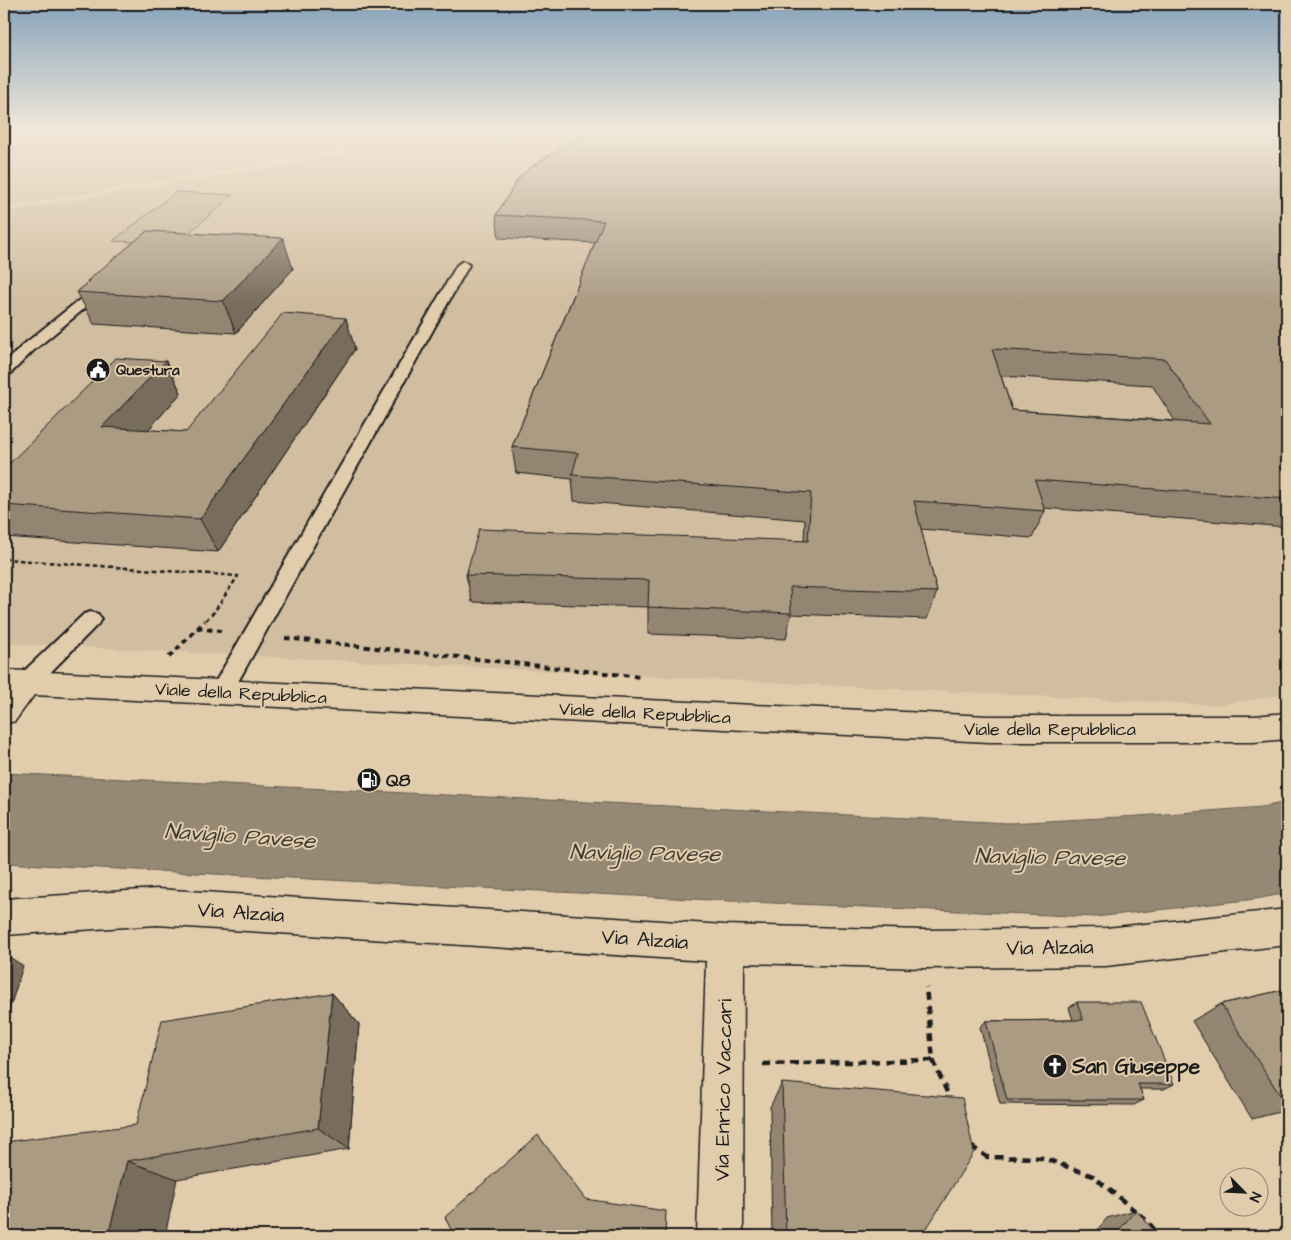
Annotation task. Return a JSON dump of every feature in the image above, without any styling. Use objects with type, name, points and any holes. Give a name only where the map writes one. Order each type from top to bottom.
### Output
[{"type":"street","name":"Viale della Repubblica","points":[[15,682],[989,729],[1254,729],[1287,726]]},
{"type":"street","points":[[4,712],[15,682]]},
{"type":"street","name":"Via Alzaia","points":[[4,917],[157,907],[725,944],[924,949],[1106,947],[1287,927]]},
{"type":"street","name":"Via Enrico Vaccari","points":[[720,1236],[725,944]]},
{"type":"lane","points":[[221,692],[463,265]]},
{"type":"lane","points":[[4,372],[28,348],[110,281]]},
{"type":"lane","points":[[15,682],[91,619]]},
{"type":"path","points":[[4,559],[238,576],[214,612],[138,687]]},
{"type":"path","points":[[924,949],[933,1060],[951,1102]]},
{"type":"path","points":[[723,1064],[933,1060]]},
{"type":"path","points":[[969,1144],[986,1157],[1043,1158],[1094,1176],[1146,1220],[1160,1236]]},
{"type":"shaded area","points":[[4,189],[112,189],[4,207]]},
{"type":"shaded area","points":[[141,189],[1287,189],[1287,694],[1215,705],[4,643],[4,212]]},
{"type":"shaded area","points":[[176,192],[233,195],[176,244],[113,241]]},
{"type":"water","name":"Naviglio Pavese","points":[[4,773],[1009,823],[1262,807],[1287,802],[1287,893],[1256,899],[1095,917],[750,902],[4,863]]},
{"type":"building","points":[[512,189],[1287,189],[1287,499],[1035,480],[1045,511],[914,501],[937,592],[790,587],[791,613],[648,607],[649,580],[466,575],[479,529],[808,541],[811,493],[572,475],[578,453],[512,447],[604,221],[496,215]],"holes":[[[992,349],[1165,359],[1210,424],[1012,410]]]},
{"type":"building","points":[[147,231],[283,238],[223,301],[77,292],[90,281],[87,281]]},
{"type":"building","points":[[283,313],[346,318],[200,519],[4,505],[4,469],[116,358],[166,361],[102,427],[186,432]]},
{"type":"building","points":[[1287,989],[1287,1106],[1221,1004]]},
{"type":"building","points":[[332,993],[318,1128],[127,1161],[108,1236],[4,1236],[4,1142],[136,1125],[162,1020]]},
{"type":"building","name":"San Giuseppe","points":[[1077,1002],[1141,1002],[1174,1084],[1138,1084],[1144,1100],[1007,1100],[986,1021],[1083,1020]]},
{"type":"building","points":[[782,1083],[962,1098],[974,1152],[922,1236],[786,1236]]},
{"type":"building","points":[[538,1135],[585,1199],[666,1211],[665,1236],[454,1236],[445,1217]]},
{"type":"building","points":[[1136,1210],[1159,1236],[1114,1236]]},
{"type":"place","name":"Questura","points":[[98,370]]},
{"type":"place","name":"Q8","points":[[369,780]]},
{"type":"place","name":"San Giuseppe","points":[[1055,1066]]}]
